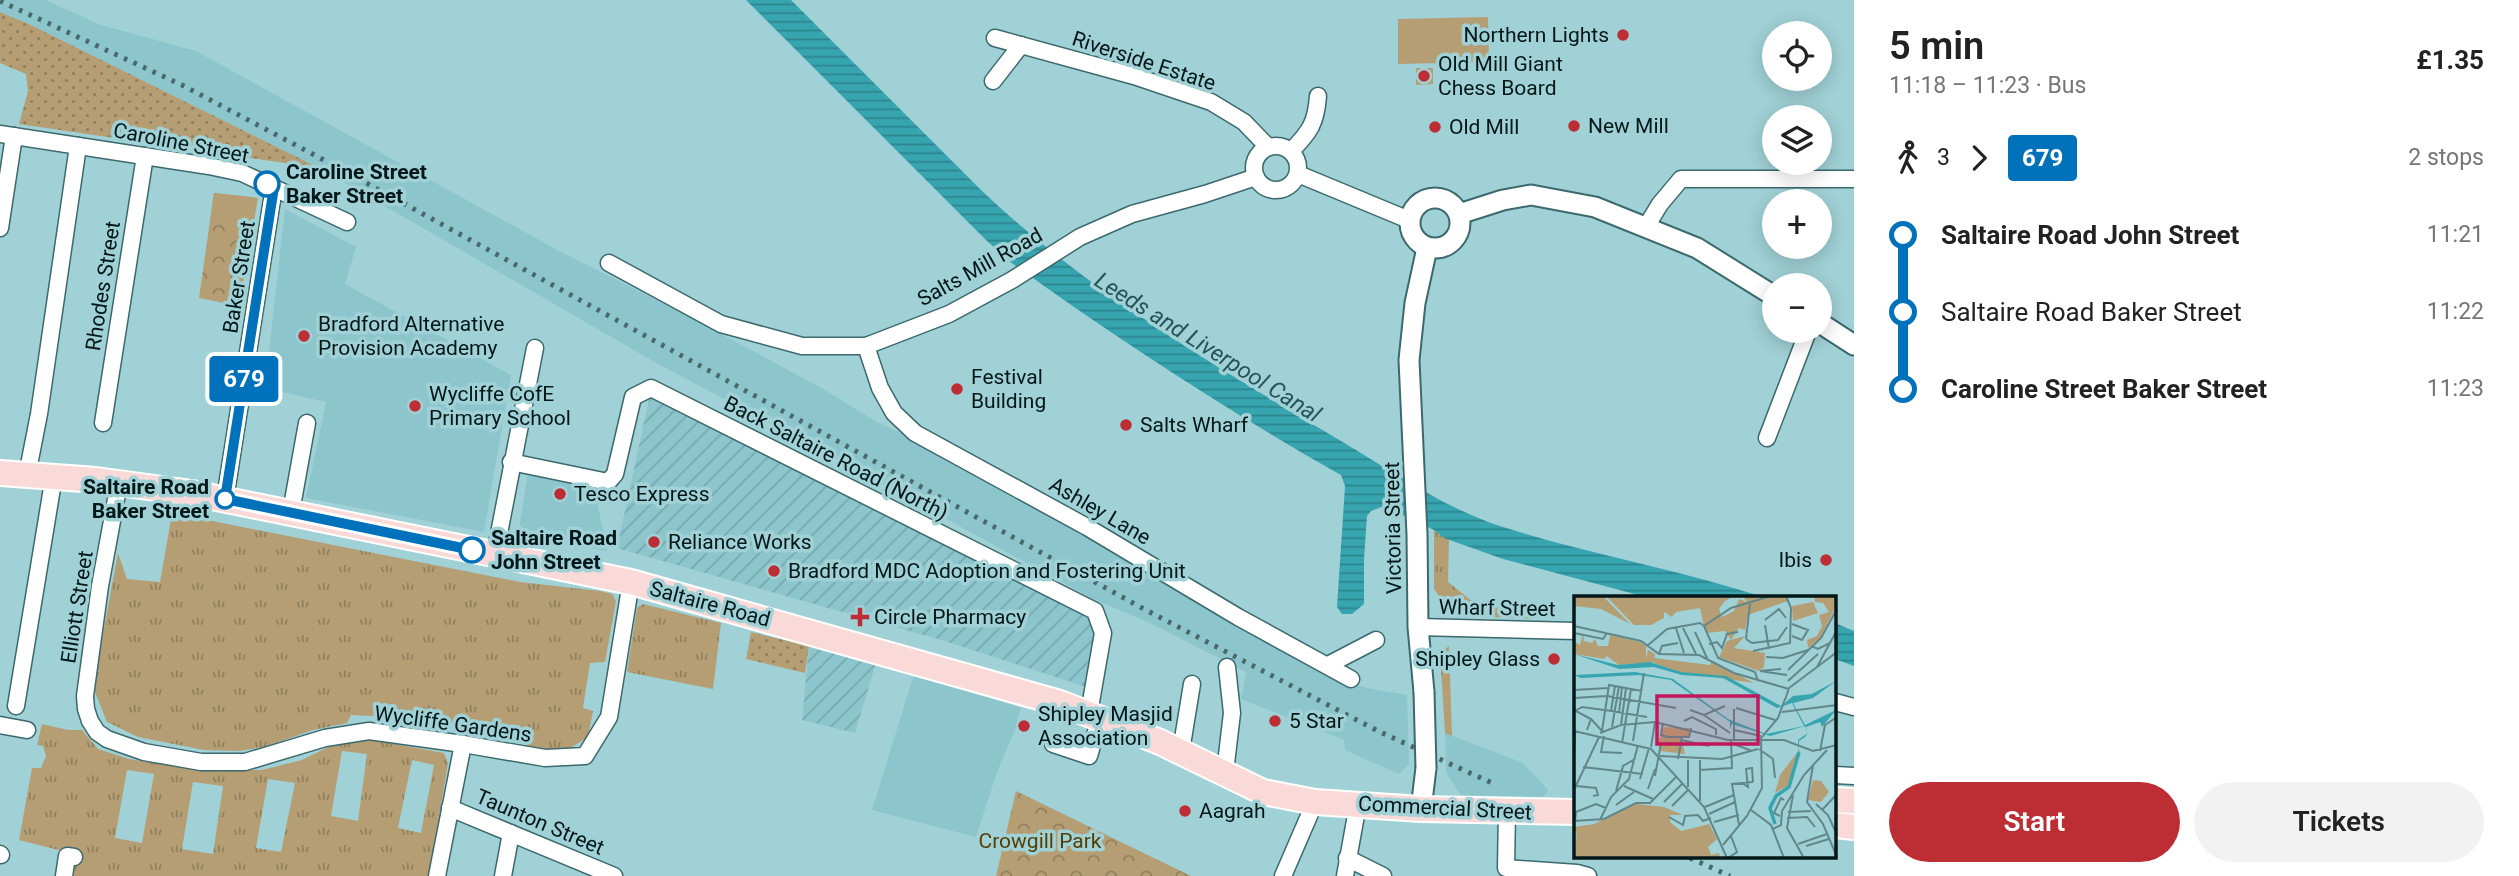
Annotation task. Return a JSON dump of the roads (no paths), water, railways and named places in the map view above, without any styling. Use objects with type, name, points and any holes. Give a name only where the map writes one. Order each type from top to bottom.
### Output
[{"type":"main road","name":"Saltaire Road","points":[[0,472],[119,483],[225,499],[631,582],[960,673],[1094,715],[1181,751],[1263,792],[1315,802]]},
{"type":"main road","points":[[1836,800],[1854,801]]},
{"type":"main road","name":"Commercial Street","points":[[1315,802],[1421,809],[1574,813]]},
{"type":"street","name":"Riverside Estate","points":[[995,38],[1134,76],[1211,102],[1244,122],[1268,147]]},
{"type":"street","points":[[993,81],[1021,45]]},
{"type":"street","points":[[1291,151],[1308,134],[1317,116],[1318,96]]},
{"type":"street","points":[[0,228],[7,135]]},
{"type":"street","name":"Caroline Street","points":[[7,135],[242,173],[347,222]]},
{"type":"street","points":[[27,475],[39,414],[78,146]]},
{"type":"street","points":[[1279,146],[1291,151],[1298,166],[1298,174],[1291,185],[1275,190],[1265,187],[1256,177],[1255,163],[1261,152],[1268,147],[1279,146]]},
{"type":"street","name":"Rhodes Street","points":[[103,423],[145,156]]},
{"type":"street","points":[[1298,174],[1409,220]]},
{"type":"street","name":"Salts Mill Road","points":[[608,263],[721,324],[802,346],[866,346],[949,314],[1012,280],[1080,237],[1132,214],[1256,177]]},
{"type":"street","points":[[1646,227],[1665,197],[1681,179],[1854,179]]},
{"type":"street","name":"Baker Street","points":[[225,499],[274,187]]},
{"type":"street","points":[[1459,214],[1503,200],[1531,195],[1595,208],[1697,248],[1762,289]]},
{"type":"street","points":[[1430,198],[1448,201],[1459,214],[1461,223],[1455,238],[1440,248],[1427,248],[1415,240],[1409,220],[1419,203],[1430,198]]},
{"type":"street","name":"Victoria Street","points":[[1421,809],[1426,768],[1424,692],[1418,627],[1418,534],[1409,360],[1415,303],[1427,248]]},
{"type":"street","points":[[1832,331],[1854,345]]},
{"type":"street","points":[[1767,438],[1803,343]]},
{"type":"street","name":"Ashley Lane","points":[[866,346],[880,388],[894,413],[915,433],[1087,527],[1238,617],[1350,679]]},
{"type":"street","points":[[495,554],[535,348]]},
{"type":"street","name":"Back Saltaire Road (North)","points":[[512,462],[608,482],[615,474],[633,397],[651,388],[1095,611],[1103,633],[1094,715]]},
{"type":"street","points":[[291,512],[307,422]]},
{"type":"street","points":[[16,706],[54,476]]},
{"type":"street","name":"Elliott Street","points":[[85,696],[100,586],[119,483]]},
{"type":"street","name":"Wycliffe Gardens","points":[[85,696],[90,721],[97,732],[107,739],[144,752],[201,762],[245,762],[325,738],[369,731],[545,758],[585,756],[610,717],[631,582]]},
{"type":"street","name":"Wharf Street","points":[[1418,627],[1574,631]]},
{"type":"street","points":[[1328,666],[1376,640]]},
{"type":"street","points":[[1225,772],[1232,713],[1227,667]]},
{"type":"street","points":[[1181,751],[1192,684]]},
{"type":"street","points":[[1836,702],[1854,707]]},
{"type":"street","points":[[1053,744],[1089,756],[1094,715]]},
{"type":"street","points":[[0,725],[27,730]]},
{"type":"street","points":[[438,876],[463,744]]},
{"type":"street","points":[[1836,775],[1854,776]]},
{"type":"street","points":[[1283,876],[1315,802]]},
{"type":"street","points":[[1345,876],[1358,804]]},
{"type":"street","name":"Taunton Street","points":[[450,808],[614,876]]},
{"type":"street","points":[[1507,810],[1506,868],[1588,876]]},
{"type":"street","points":[[503,876],[512,833]]},
{"type":"street","points":[[64,876],[68,856],[74,858]]},
{"type":"street","points":[[1347,858],[1383,876]]},
{"type":"railway","points":[[0,1],[182,85],[339,168],[1144,609],[1378,731],[1492,783]]},
{"type":"railway","points":[[1690,858],[1730,876]]},
{"type":"place","name":"Northern Lights","points":[[1623,35]]},
{"type":"place","name":"Old Mill Giant Chess Board","points":[[1424,76]]},
{"type":"place","name":"New Mill","points":[[1574,126]]},
{"type":"place","name":"Old Mill","points":[[1435,127]]},
{"type":"place","name":"Caroline Street Baker Street","points":[[267,184]]},
{"type":"place","name":"Bradford Alternative Provision Academy","points":[[304,336]]},
{"type":"place","name":"Festival Building","points":[[957,389]]},
{"type":"place","name":"Wycliffe CofE Primary School","points":[[415,406]]},
{"type":"place","name":"Salts Wharf","points":[[1126,425]]},
{"type":"place","name":"Tesco Express","points":[[560,494]]},
{"type":"place","name":"Saltaire Road Baker Street","points":[[225,499]]},
{"type":"place","name":"Reliance Works","points":[[654,542]]},
{"type":"place","name":"Saltaire Road John Street","points":[[472,550]]},
{"type":"place","name":"Ibis","points":[[1826,560]]},
{"type":"place","name":"Bradford MDC Adoption and Fostering Unit","points":[[774,571]]},
{"type":"place","name":"Circle Pharmacy","points":[[860,617]]},
{"type":"place","name":"Shipley Glass","points":[[1554,659]]},
{"type":"place","name":"5 Star","points":[[1275,721]]},
{"type":"place","name":"Shipley Masjid Association","points":[[1024,726]]},
{"type":"place","name":"Aagrah","points":[[1185,811]]},
{"type":"water label","name":"Leeds and Liverpool Canal","points":[[1208,347]]},
{"type":"park label","name":"Crowgill Park","points":[[1040,841]]}]
